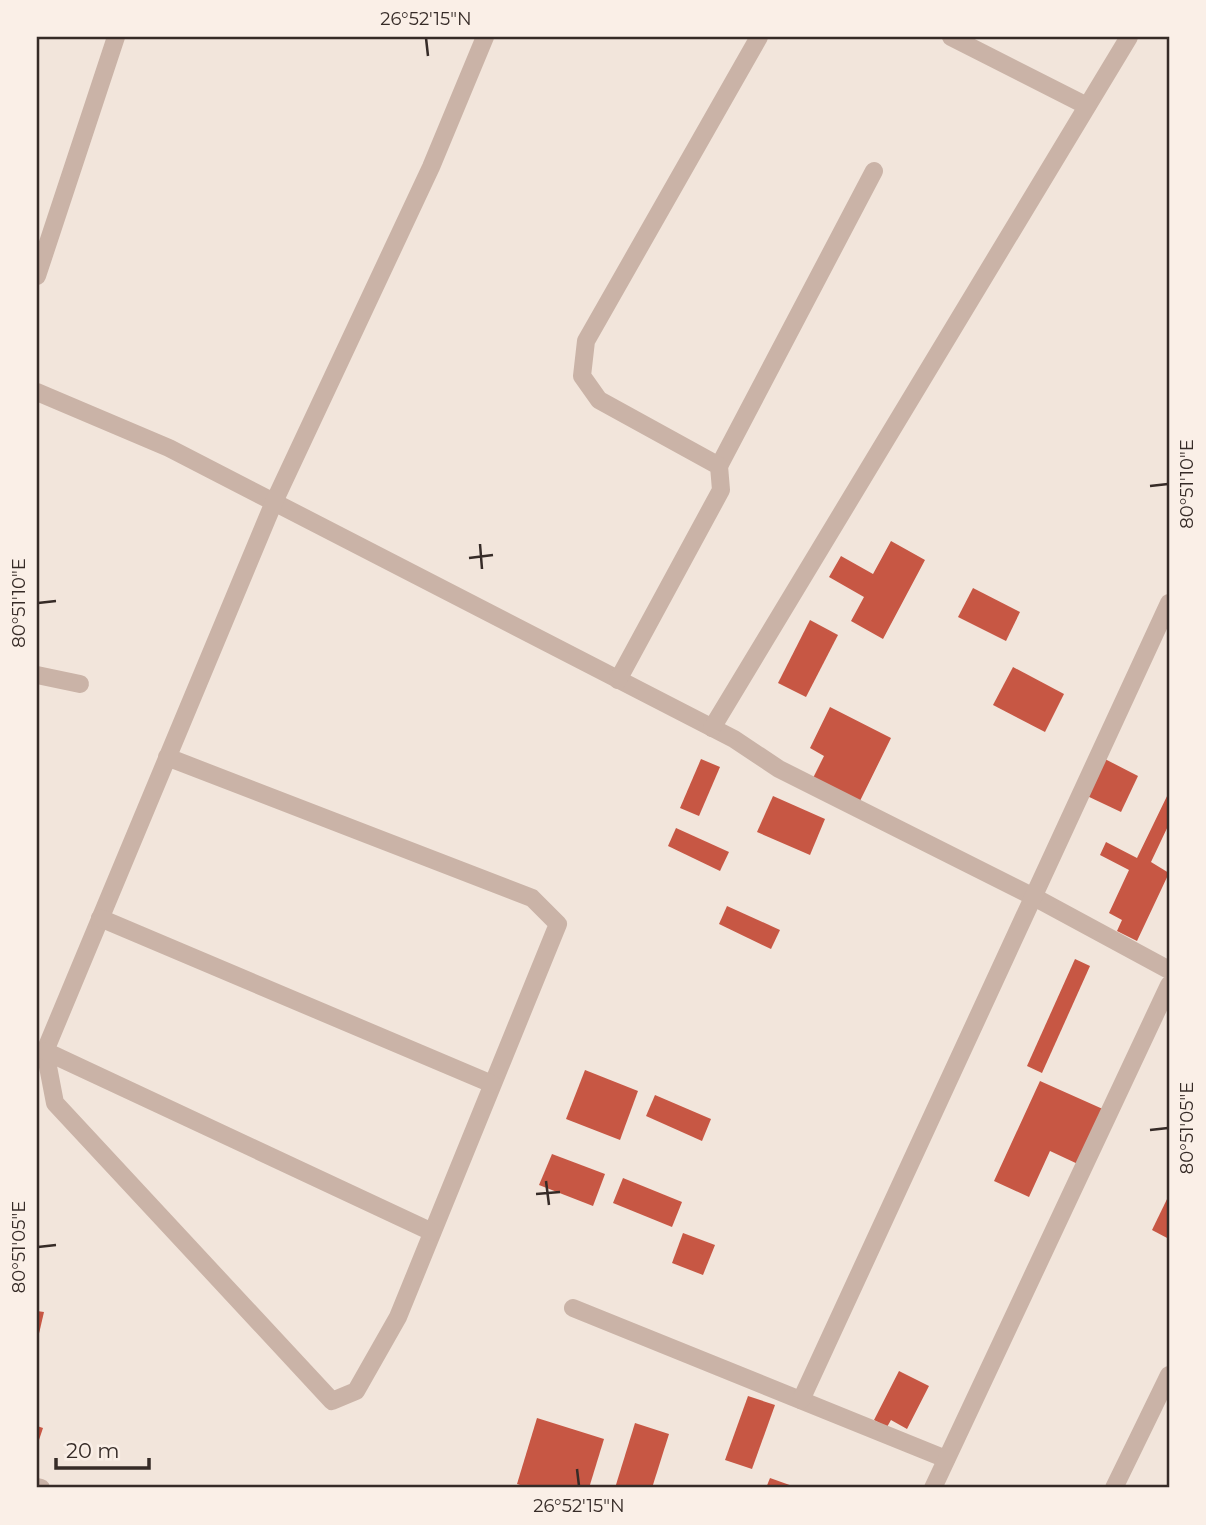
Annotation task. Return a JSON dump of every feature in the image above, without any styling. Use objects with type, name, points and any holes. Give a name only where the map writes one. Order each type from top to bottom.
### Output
[{"type":"street","points":[[37,276],[116,37]]},
{"type":"street","points":[[167,757],[532,898],[558,924],[398,1317],[356,1391],[332,1401],[55,1103],[45,1051],[167,757],[274,502],[431,167],[485,37]]},
{"type":"street","points":[[719,467],[599,400],[582,376],[586,341],[759,37]]},
{"type":"street","points":[[712,728],[1129,37]]},
{"type":"street","points":[[962,39],[1087,106]]},
{"type":"street","points":[[618,680],[721,490],[719,467],[874,171]]},
{"type":"street","points":[[37,392],[169,448],[734,739],[779,769],[1034,897],[1169,970]]},
{"type":"street","points":[[801,1400],[1169,603]]},
{"type":"street","points":[[37,675],[80,684]]},
{"type":"street","points":[[100,918],[492,1084]]},
{"type":"street","points":[[933,1488],[1169,985]]},
{"type":"street","points":[[45,1051],[432,1233]]},
{"type":"street","points":[[573,1308],[946,1459]]},
{"type":"street","points":[[1114,1488],[1169,1375]]},
{"type":"building","points":[[891,541],[925,560],[883,639],[851,621],[864,597],[829,577],[841,556],[873,574]]},
{"type":"building","points":[[973,588],[1020,612],[1006,641],[958,617]]},
{"type":"building","points":[[810,620],[838,635],[806,697],[778,683]]},
{"type":"building","points":[[1013,667],[1064,694],[1045,732],[993,705]]},
{"type":"building","points":[[830,707],[891,738],[857,807],[810,784],[824,756],[810,748]]},
{"type":"building","points":[[1103,758],[1138,776],[1121,812],[1085,795]]},
{"type":"building","points":[[701,759],[720,767],[699,816],[680,808]]},
{"type":"building","points":[[1169,792],[1169,824],[1151,862],[1169,873],[1137,941],[1117,931],[1122,920],[1109,913],[1129,870],[1100,855],[1106,842],[1137,858]]},
{"type":"building","points":[[773,796],[825,819],[810,855],[757,832]]},
{"type":"building","points":[[676,828],[729,852],[720,871],[668,846]]},
{"type":"building","points":[[727,906],[780,930],[771,949],[719,924]]},
{"type":"building","points":[[1075,959],[1090,966],[1042,1073],[1027,1066]]},
{"type":"building","points":[[585,1070],[638,1091],[620,1140],[566,1119]]},
{"type":"building","points":[[1040,1081],[1105,1110],[1080,1165],[1050,1151],[1029,1197],[994,1181]]},
{"type":"building","points":[[655,1095],[711,1119],[702,1141],[646,1116]]},
{"type":"building","points":[[552,1154],[605,1174],[593,1206],[539,1185]]},
{"type":"building","points":[[623,1178],[682,1202],[672,1227],[613,1203]]},
{"type":"building","points":[[1169,1195],[1169,1239],[1152,1230]]},
{"type":"building","points":[[683,1233],[715,1245],[703,1275],[672,1263]]},
{"type":"building","points":[[37,1311],[44,1312],[38,1338],[37,1338]]},
{"type":"building","points":[[899,1371],[929,1386],[907,1429],[891,1420],[887,1427],[874,1420]]},
{"type":"building","points":[[748,1396],[775,1405],[752,1469],[725,1460]]},
{"type":"building","points":[[537,1418],[604,1439],[589,1488],[530,1488],[517,1484]]},
{"type":"building","points":[[635,1423],[669,1434],[652,1488],[615,1488]]},
{"type":"building","points":[[37,1426],[43,1428],[37,1446]]},
{"type":"building","points":[[770,1478],[798,1488],[766,1488]]}]
